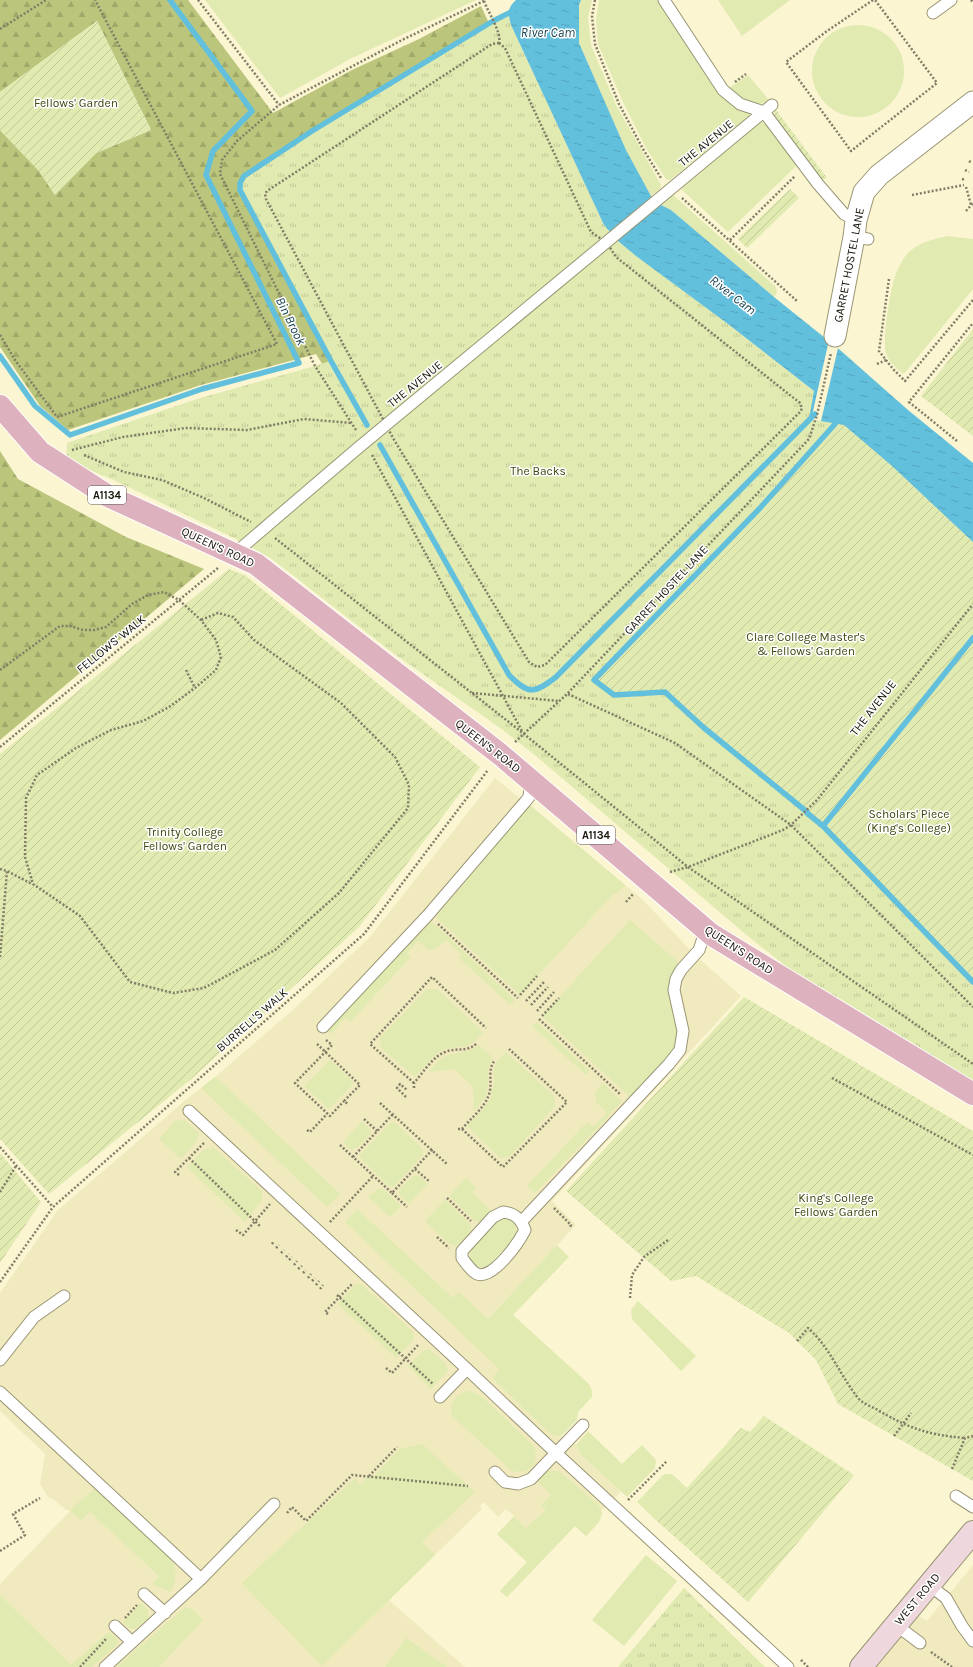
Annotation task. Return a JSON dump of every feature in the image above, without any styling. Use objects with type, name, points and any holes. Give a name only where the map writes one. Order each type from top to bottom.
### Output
[{"type":"main road","name":"QUEEN'S ROAD","points":[[0,406],[40,452],[108,496],[256,564],[501,755],[706,929],[728,945],[973,1094]]},
{"type":"street","name":"GARRET HOSTEL LANE","points":[[835,336],[859,232],[864,192],[879,175],[973,102]]},
{"type":"street","name":"WEST ROAD","points":[[862,1667],[973,1532]]},
{"type":"lane","points":[[664,0],[723,90],[740,104],[768,108],[804,167],[859,232]]},
{"type":"lane","points":[[933,13],[952,0]]},
{"type":"lane","name":"THE AVENUE","points":[[234,554],[386,425],[611,240],[768,108]]},
{"type":"lane","points":[[323,1032],[428,915],[525,802],[529,797],[531,780]]},
{"type":"lane","points":[[522,1221],[669,1064],[680,1050],[683,1031],[674,990],[676,979],[681,970],[699,950],[706,929]]},
{"type":"lane","points":[[189,1111],[788,1667]]},
{"type":"lane","points":[[503,1212],[509,1213],[522,1221],[525,1230],[519,1242],[493,1270],[484,1274],[477,1274],[462,1258],[462,1251],[493,1217],[503,1212]]},
{"type":"lane","points":[[0,1360],[34,1317],[64,1296]]},
{"type":"lane","points":[[442,1396],[467,1369]]},
{"type":"lane","points":[[0,1392],[201,1579]]},
{"type":"lane","points":[[495,1472],[505,1482],[518,1484],[531,1479],[583,1425]]},
{"type":"lane","points":[[956,1496],[973,1506]]},
{"type":"lane","points":[[105,1667],[201,1579],[274,1504]]},
{"type":"lane","points":[[929,1585],[946,1598],[962,1626],[973,1641]]},
{"type":"lane","points":[[145,1595],[165,1613]]},
{"type":"lane","points":[[896,1625],[920,1643]]},
{"type":"lane","points":[[116,1627],[132,1642]]},
{"type":"path","points":[[0,29],[46,0]]},
{"type":"path","points":[[0,336],[15,360],[57,417],[277,344],[95,0]]},
{"type":"path","points":[[198,0],[279,105]]},
{"type":"path","points":[[595,0],[592,16],[595,44],[620,104],[643,149],[670,189],[730,240],[797,301]]},
{"type":"path","points":[[874,0],[937,83],[851,151],[786,62],[827,31],[874,0]]},
{"type":"path","points":[[498,43],[500,38],[488,12],[485,1],[404,39],[279,105],[237,142],[222,160],[220,174],[315,366],[365,443],[524,734]]},
{"type":"path","points":[[498,43],[505,48],[588,227],[597,237],[611,240],[616,257],[800,403],[802,408],[801,412],[545,665],[537,667],[529,662],[386,425],[265,194],[267,190],[273,186],[492,44],[498,43]]},
{"type":"path","points":[[730,240],[804,167]]},
{"type":"path","points":[[965,170],[969,172]]},
{"type":"path","points":[[962,179],[966,180]]},
{"type":"path","points":[[912,195],[965,186],[972,204],[966,211]]},
{"type":"path","points":[[889,279],[879,351],[893,369],[906,381],[973,300]]},
{"type":"path","points":[[957,441],[909,402],[973,323]]},
{"type":"path","name":"GARRET HOSTEL LANE","points":[[501,755],[567,694],[809,438],[817,415],[835,336]]},
{"type":"path","points":[[877,364],[886,360]]},
{"type":"path","points":[[40,452],[72,450],[123,437],[186,428],[247,430],[304,419],[351,423]]},
{"type":"path","points":[[72,450],[124,472],[162,480],[204,498],[263,529],[524,734],[688,867],[973,1064]]},
{"type":"path","name":"FELLOWS' WALK","points":[[0,747],[234,554]]},
{"type":"path","points":[[0,670],[60,626],[70,626],[83,630],[94,630],[106,627],[132,604],[148,595],[164,592],[179,600],[201,620],[216,640],[221,657],[216,670],[169,707],[143,721],[111,730],[76,748],[37,774],[26,798],[25,856],[33,884]]},
{"type":"path","name":"THE AVENUE","points":[[791,826],[817,800],[973,604]]},
{"type":"path","points":[[0,869],[33,884],[80,916],[130,982],[173,994],[204,988],[275,950],[339,893],[408,808],[409,785],[395,757],[341,703],[254,640],[233,617],[218,613],[201,620]]},
{"type":"path","points":[[186,670],[195,688]]},
{"type":"path","points":[[471,692],[559,702]]},
{"type":"path","points":[[567,694],[675,743],[791,826],[973,1007]]},
{"type":"path","name":"BURRELL'S WALK","points":[[0,1282],[53,1207],[364,934],[501,755]]},
{"type":"path","points":[[640,873],[673,872],[791,826]]},
{"type":"path","points":[[0,957],[7,871]]},
{"type":"path","points":[[428,915],[518,998]]},
{"type":"path","points":[[414,1083],[370,1044],[433,976],[486,1028]]},
{"type":"path","points":[[520,995],[537,976]]},
{"type":"path","points":[[526,1001],[544,982]]},
{"type":"path","points":[[531,1005],[548,987]]},
{"type":"path","points":[[537,1010],[554,992]]},
{"type":"path","points":[[542,1016],[559,998]]},
{"type":"path","points":[[540,1019],[631,1104]]},
{"type":"path","points":[[317,1044],[325,1052],[360,1084],[330,1116],[295,1083],[325,1052],[332,1045],[323,1032]]},
{"type":"path","points":[[414,1088],[414,1083],[438,1056],[446,1052],[466,1050],[477,1043]]},
{"type":"path","points":[[458,1129],[462,1129],[503,1167],[567,1102],[509,1049]]},
{"type":"path","points":[[462,1129],[489,1096],[491,1081],[490,1071],[491,1065],[495,1060]]},
{"type":"path","points":[[832,1078],[973,1154]]},
{"type":"path","points":[[406,1097],[396,1088],[400,1084],[407,1090]]},
{"type":"path","points":[[344,1101],[348,1104]]},
{"type":"path","points":[[380,1103],[447,1164]]},
{"type":"path","points":[[307,1130],[310,1132],[327,1114]]},
{"type":"path","points":[[353,1157],[393,1114]]},
{"type":"path","points":[[364,1119],[377,1131]]},
{"type":"path","points":[[179,1175],[175,1172],[213,1133]]},
{"type":"path","points":[[340,1145],[406,1207]]},
{"type":"path","points":[[0,1148],[53,1207]]},
{"type":"path","points":[[392,1193],[432,1150]]},
{"type":"path","points":[[189,1158],[261,1227]]},
{"type":"path","points":[[0,1192],[16,1166]]},
{"type":"path","points":[[415,1169],[430,1182]]},
{"type":"path","points":[[320,1232],[373,1176]]},
{"type":"path","points":[[236,1230],[242,1235],[278,1195]]},
{"type":"path","points":[[543,1197],[572,1225],[570,1227]]},
{"type":"path","points":[[447,1198],[481,1230]]},
{"type":"path","points":[[630,1298],[632,1275],[644,1257],[668,1240]]},
{"type":"path","points":[[276,1248],[279,1245]]},
{"type":"path","points":[[286,1257],[289,1254]]},
{"type":"path","points":[[289,1260],[292,1257]]},
{"type":"path","points":[[294,1265],[297,1261]]},
{"type":"path","points":[[298,1269],[302,1266]]},
{"type":"path","points":[[303,1273],[306,1270]]},
{"type":"path","points":[[328,1314],[325,1312],[338,1296],[363,1272]]},
{"type":"path","points":[[308,1278],[311,1274]]},
{"type":"path","points":[[312,1281],[315,1278]]},
{"type":"path","points":[[316,1285],[319,1281]]},
{"type":"path","points":[[320,1289],[323,1285]]},
{"type":"path","points":[[338,1296],[442,1396]]},
{"type":"path","points":[[797,1341],[808,1328],[818,1337],[859,1400],[907,1427],[939,1436],[966,1438],[973,1436]]},
{"type":"path","points":[[386,1368],[392,1373],[429,1333]]},
{"type":"path","points":[[894,1436],[911,1413]]},
{"type":"path","points":[[952,1469],[966,1438]]},
{"type":"path","points":[[368,1476],[397,1447]]},
{"type":"path","points":[[618,1510],[667,1461]]},
{"type":"path","points":[[281,1518],[292,1507],[306,1521],[352,1475],[468,1486]]},
{"type":"path","points":[[0,1551],[25,1535],[13,1514],[40,1498]]},
{"type":"path","points":[[80,1667],[145,1595]]},
{"type":"path","points":[[920,1643],[952,1667]]},
{"type":"shaded area","points":[[495,778],[643,900],[694,954],[741,996],[552,1201],[576,1225],[488,1319],[499,1369],[492,1378],[548,1432],[555,1436],[570,1438],[576,1445],[580,1454],[621,1492],[601,1511],[602,1513],[599,1522],[586,1536],[575,1526],[507,1597],[500,1591],[527,1562],[497,1534],[514,1516],[506,1509],[498,1517],[484,1502],[480,1506],[482,1509],[389,1600],[465,1667],[0,1667],[0,1584],[70,1511],[66,1510],[48,1497],[40,1484],[45,1454],[0,1411],[0,1293],[58,1210],[295,1008],[370,937]]},
{"type":"shaded area","points":[[973,1565],[973,1667],[874,1667],[916,1614],[927,1621]]},
{"type":"green space","points":[[0,0],[188,0],[273,113],[352,70],[419,39],[481,6],[494,34],[358,422],[316,354],[201,385],[68,430],[40,406],[0,347],[0,130],[39,171],[55,195],[96,153],[151,130],[97,21],[0,92]]},
{"type":"green space","points":[[205,0],[476,0],[350,59],[280,98]]},
{"type":"green space","points":[[581,0],[592,0],[588,18],[591,45],[616,105],[661,185],[660,189],[651,196],[626,150],[579,43],[579,5]]},
{"type":"green space","points":[[599,0],[657,0],[720,93],[728,101],[749,113],[749,116],[746,119],[670,180],[666,179],[646,148],[623,102],[598,44],[596,20]]},
{"type":"green space","points":[[718,0],[790,0],[742,36]]},
{"type":"green space","name":"The Backs","points":[[508,13],[511,25],[604,225],[614,237],[636,256],[728,324],[815,392],[810,419],[844,424],[892,466],[973,542],[973,1085],[808,984],[749,937],[536,756],[503,730],[393,653],[272,559],[236,539],[116,481],[66,460],[67,443],[197,399],[330,361],[240,190],[240,183],[244,176],[312,131]]},
{"type":"green space","name":"Fellows' Garden","points":[[97,21],[151,130],[96,153],[55,195],[39,171],[0,130],[0,92]]},
{"type":"green space","points":[[858,25],[876,29],[891,38],[900,53],[904,71],[900,89],[891,104],[876,113],[858,117],[840,113],[825,104],[816,89],[812,71],[816,53],[825,38],[840,29]]},
{"type":"green space","points":[[748,75],[769,100],[763,103],[752,104],[742,100],[729,88]]},
{"type":"green space","points":[[776,110],[827,178],[819,180],[773,115]]},
{"type":"green space","points":[[761,122],[766,124],[797,165],[728,232],[681,189]]},
{"type":"green space","points":[[790,189],[799,198],[747,248],[738,239]]},
{"type":"green space","points":[[672,194],[776,287],[777,292],[774,297],[671,210],[659,204]]},
{"type":"green space","points":[[947,236],[973,239],[973,289],[904,374],[891,362],[887,356],[885,347],[887,317],[894,280],[900,264],[910,251],[923,243]]},
{"type":"green space","points":[[973,329],[973,436],[921,396]]},
{"type":"green space","name":"Clare College Master's & Fellows' Garden","points":[[835,424],[844,424],[892,466],[973,542],[973,982],[823,825],[704,726],[665,691],[614,694],[595,680],[760,508]]},
{"type":"green space","points":[[0,451],[18,479],[126,537],[204,569],[0,740]]},
{"type":"green space","name":"Trinity College Fellows' Garden","points":[[229,569],[246,576],[480,767],[359,927],[190,1080],[49,1194],[0,1139],[0,754]]},
{"type":"green space","points":[[530,805],[625,885],[616,894],[614,893],[520,995],[436,917]]},
{"type":"green space","points":[[430,920],[515,1000],[510,1005],[458,957],[461,954],[446,940],[436,949],[428,950],[418,941],[407,953],[411,957],[350,1022],[345,1018],[331,1034],[326,1030]]},
{"type":"green space","points":[[630,920],[679,963],[671,976],[668,989],[678,1033],[674,1049],[630,1097],[542,1016]]},
{"type":"green space","points":[[427,989],[437,989],[483,1032],[475,1041],[467,1046],[444,1049],[436,1054],[415,1077],[381,1048],[380,1038]]},
{"type":"green space","name":"King's College Fellows' Garden","points":[[744,997],[973,1131],[973,1481],[838,1404],[816,1360],[789,1333],[696,1276],[671,1281],[566,1191]]},
{"type":"green space","points":[[537,1022],[590,1071],[586,1075],[532,1026]]},
{"type":"green space","points":[[479,1045],[493,1058],[488,1072],[486,1095],[474,1111],[473,1087],[454,1069],[429,1072],[437,1062],[445,1056],[468,1051]]},
{"type":"green space","points":[[506,1052],[555,1097],[555,1106],[509,1157],[500,1158],[467,1126],[484,1108],[490,1099],[494,1083],[494,1068],[497,1061]]},
{"type":"green space","points":[[330,1060],[354,1083],[329,1109],[304,1086]]},
{"type":"green space","points":[[215,1077],[340,1194],[327,1207],[201,1088]]},
{"type":"green space","points":[[603,1083],[622,1102],[535,1193],[527,1186],[587,1122],[593,1127],[607,1113],[596,1102],[595,1092]]},
{"type":"green space","points":[[184,1120],[199,1133],[197,1141],[181,1159],[159,1139],[175,1121]]},
{"type":"green space","points":[[362,1121],[371,1131],[371,1134],[357,1148],[351,1150],[343,1142]]},
{"type":"green space","points":[[391,1122],[395,1123],[422,1148],[423,1155],[395,1186],[392,1187],[389,1186],[360,1158],[360,1155]]},
{"type":"green space","points":[[213,1147],[262,1191],[262,1200],[245,1222],[187,1167],[203,1150]]},
{"type":"green space","points":[[0,1153],[41,1202],[0,1263]]},
{"type":"green space","points":[[415,1175],[419,1176],[428,1184],[409,1204],[400,1196],[399,1192],[400,1188]]},
{"type":"green space","points":[[466,1178],[476,1188],[472,1193],[491,1211],[480,1221],[475,1221],[449,1196]]},
{"type":"green space","points":[[379,1188],[383,1189],[401,1206],[390,1217],[368,1197]]},
{"type":"green space","points":[[445,1200],[471,1225],[471,1231],[462,1242],[455,1246],[448,1243],[425,1221]]},
{"type":"green space","points":[[357,1209],[453,1298],[459,1292],[488,1319],[557,1245],[569,1257],[513,1315],[589,1384],[592,1390],[592,1397],[578,1412],[577,1420],[561,1436],[555,1436],[548,1432],[492,1378],[499,1369],[345,1222]]},
{"type":"green space","points":[[502,1218],[509,1218],[514,1223],[517,1233],[490,1264],[480,1268],[471,1260],[471,1252],[476,1244],[494,1224]]},
{"type":"green space","points":[[356,1284],[361,1284],[413,1332],[414,1339],[396,1358],[338,1304]]},
{"type":"green space","points":[[638,1301],[696,1356],[681,1371],[632,1319],[631,1310]]},
{"type":"green space","points":[[429,1349],[446,1364],[448,1371],[431,1389],[408,1366],[423,1351]]},
{"type":"green space","points":[[471,1391],[481,1396],[534,1446],[536,1458],[532,1467],[524,1471],[512,1471],[452,1416],[451,1411],[455,1398],[462,1393]]},
{"type":"green space","points":[[764,1416],[854,1475],[748,1602],[657,1521],[741,1428],[750,1432]]},
{"type":"green space","points":[[588,1431],[622,1464],[642,1445],[656,1460],[655,1468],[627,1497],[580,1454],[576,1445]]},
{"type":"green space","points":[[422,1444],[475,1492],[422,1542],[435,1555],[322,1666],[242,1583],[355,1478],[361,1485],[368,1476],[373,1477],[399,1449]]},
{"type":"green space","points":[[547,1471],[559,1471],[598,1504],[602,1513],[599,1522],[586,1536],[575,1526],[507,1597],[500,1591],[527,1562],[497,1534],[514,1517],[526,1528],[546,1510],[541,1505],[551,1495],[536,1480]]},
{"type":"green space","points":[[664,1474],[672,1474],[687,1488],[657,1521],[637,1502]]},
{"type":"green space","points":[[96,1487],[168,1554],[176,1573],[171,1592],[152,1584],[159,1576],[90,1512],[81,1520],[70,1510]]},
{"type":"green space","points":[[646,1555],[677,1581],[624,1646],[592,1620]]},
{"type":"green space","points":[[684,1588],[765,1667],[618,1667]]},
{"type":"green space","points":[[0,1595],[71,1665],[109,1632],[117,1639],[117,1645],[92,1667],[0,1667]]},
{"type":"green space","points":[[141,1603],[148,1610],[148,1618],[135,1629],[129,1628],[123,1622]]},
{"type":"green space","points":[[185,1607],[193,1610],[203,1620],[159,1667],[117,1667]]},
{"type":"green space","points":[[406,1638],[447,1667],[385,1667]]},
{"type":"water","name":"River Cam","points":[[516,0],[581,0],[579,5],[579,43],[626,150],[651,196],[659,204],[671,210],[774,297],[840,350],[908,410],[973,463],[973,542],[892,466],[844,425],[809,419],[814,391],[728,324],[636,256],[618,241],[604,225],[511,25],[509,11]]},
{"type":"pier","points":[[829,340],[838,348],[821,421],[811,420]]},
{"type":"waterway","name":"Bin Brook","points":[[0,356],[35,406],[70,435],[202,389],[299,363],[206,175],[213,151],[252,111],[170,0]]},
{"type":"waterway","points":[[367,425],[331,361],[240,190],[240,183],[244,176],[312,131],[493,21],[513,11]]},
{"type":"waterway","points":[[380,445],[509,675],[522,686],[532,690],[542,687],[556,677],[815,414]]},
{"type":"waterway","points":[[807,812],[703,727],[665,692],[614,695],[594,680],[760,508],[835,424]]},
{"type":"waterway","points":[[823,826],[973,638]]},
{"type":"waterway","points":[[807,813],[823,826],[973,982]]},
{"type":"park label","name":"Scholars' Piece (King's College)","points":[[909,821]]}]
